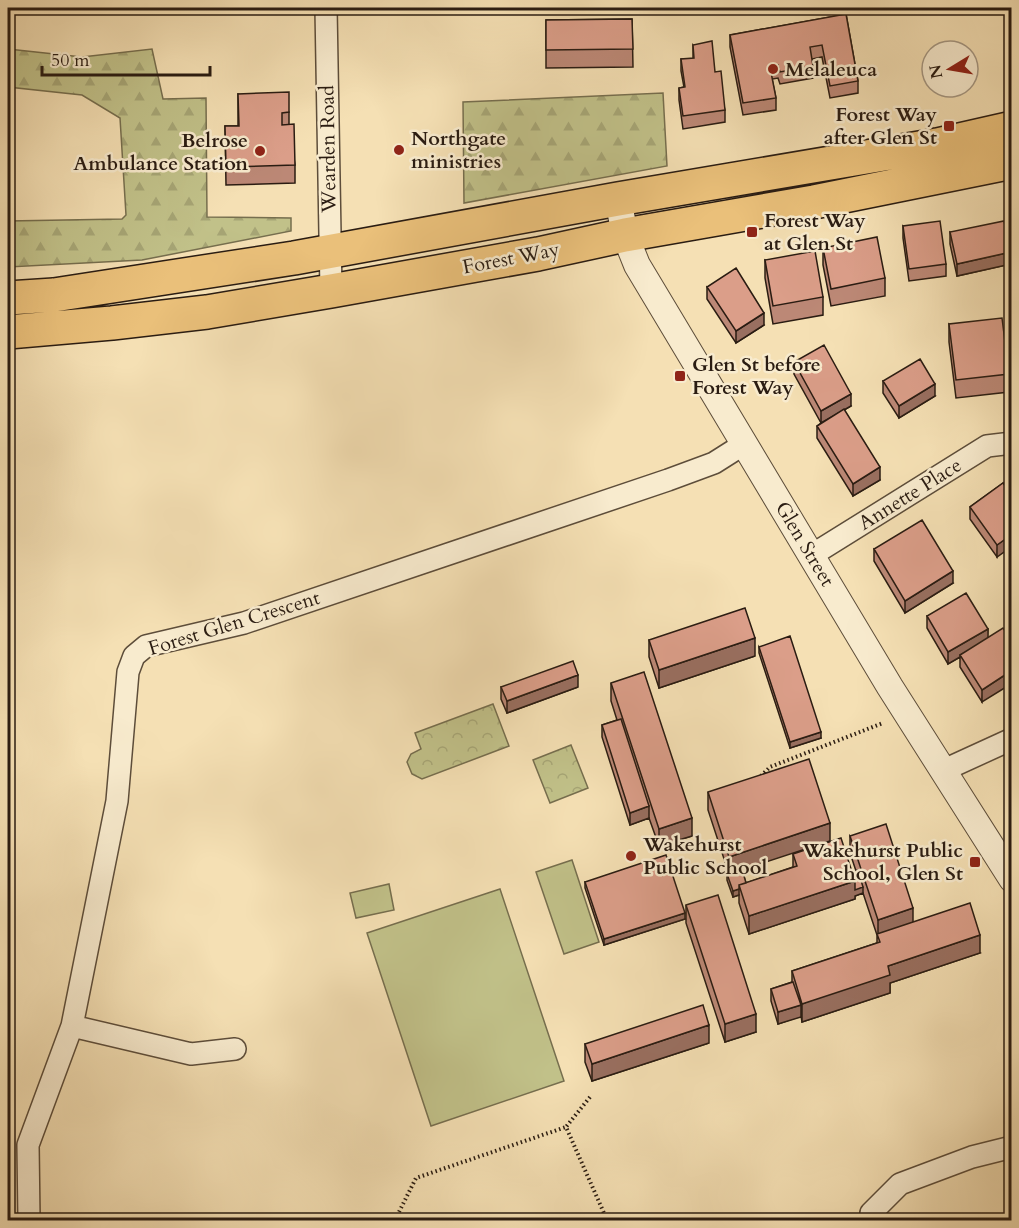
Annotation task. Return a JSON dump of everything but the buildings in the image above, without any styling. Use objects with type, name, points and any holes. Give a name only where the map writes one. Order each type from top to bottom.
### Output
[{"type":"main road","name":"Forest Way","points":[[8,298],[54,295],[330,252],[938,145],[1011,128]]},
{"type":"main road","name":"Forest Way","points":[[8,332],[207,312],[331,291],[814,202],[1011,162]]},
{"type":"street","name":"Wearden Road","points":[[326,8],[331,291]]},
{"type":"street","name":"Glen Street","points":[[618,200],[625,235],[637,266],[942,771],[1011,879]]},
{"type":"street","name":"Annette Place","points":[[812,555],[987,446],[1011,443]]},
{"type":"street","name":"Forest Glen Crescent","points":[[29,1221],[28,1145],[72,1026],[117,801],[128,672],[134,656],[146,646],[244,623],[668,480],[714,463],[744,444]]},
{"type":"street","points":[[942,771],[1011,739]]},
{"type":"street","points":[[72,1026],[191,1054],[235,1049]]},
{"type":"street","points":[[871,1213],[900,1184],[972,1158],[1011,1147]]},
{"type":"path","points":[[754,784],[770,767],[883,723]]},
{"type":"path","points":[[395,1221],[416,1178],[566,1127],[590,1097]]},
{"type":"path","points":[[566,1127],[607,1221]]},
{"type":"green space","points":[[8,49],[82,57],[152,49],[163,99],[206,98],[207,217],[291,218],[291,231],[142,260],[8,267],[8,221],[122,219],[126,215],[120,118],[82,95],[8,87]]},
{"type":"green space","points":[[663,93],[667,166],[464,203],[463,102]]},
{"type":"green space","points":[[8,568],[13,697],[8,719]]},
{"type":"green space","points":[[493,704],[509,746],[422,779],[412,774],[407,762],[411,754],[421,749],[415,733]]},
{"type":"green space","points":[[571,745],[588,788],[550,803],[533,760]]},
{"type":"green space","points":[[572,860],[599,942],[564,954],[536,872]]},
{"type":"green space","points":[[389,884],[394,910],[356,918],[350,893]]},
{"type":"green space","points":[[500,889],[564,1081],[431,1126],[367,933]]},
{"type":"place","name":"Melaleuca","points":[[773,69]]},
{"type":"place","name":"Forest Way after Glen St","points":[[949,126]]},
{"type":"place","name":"Northgate ministries","points":[[399,150]]},
{"type":"place","name":"Belrose Ambulance Station","points":[[260,151]]},
{"type":"place","name":"Forest Way at Glen St","points":[[752,232]]},
{"type":"place","name":"Glen St before Forest Way","points":[[680,376]]},
{"type":"place","name":"Wakehurst Public School","points":[[631,856]]},
{"type":"place","name":"Wakehurst Public School, Glen St","points":[[975,862]]}]
